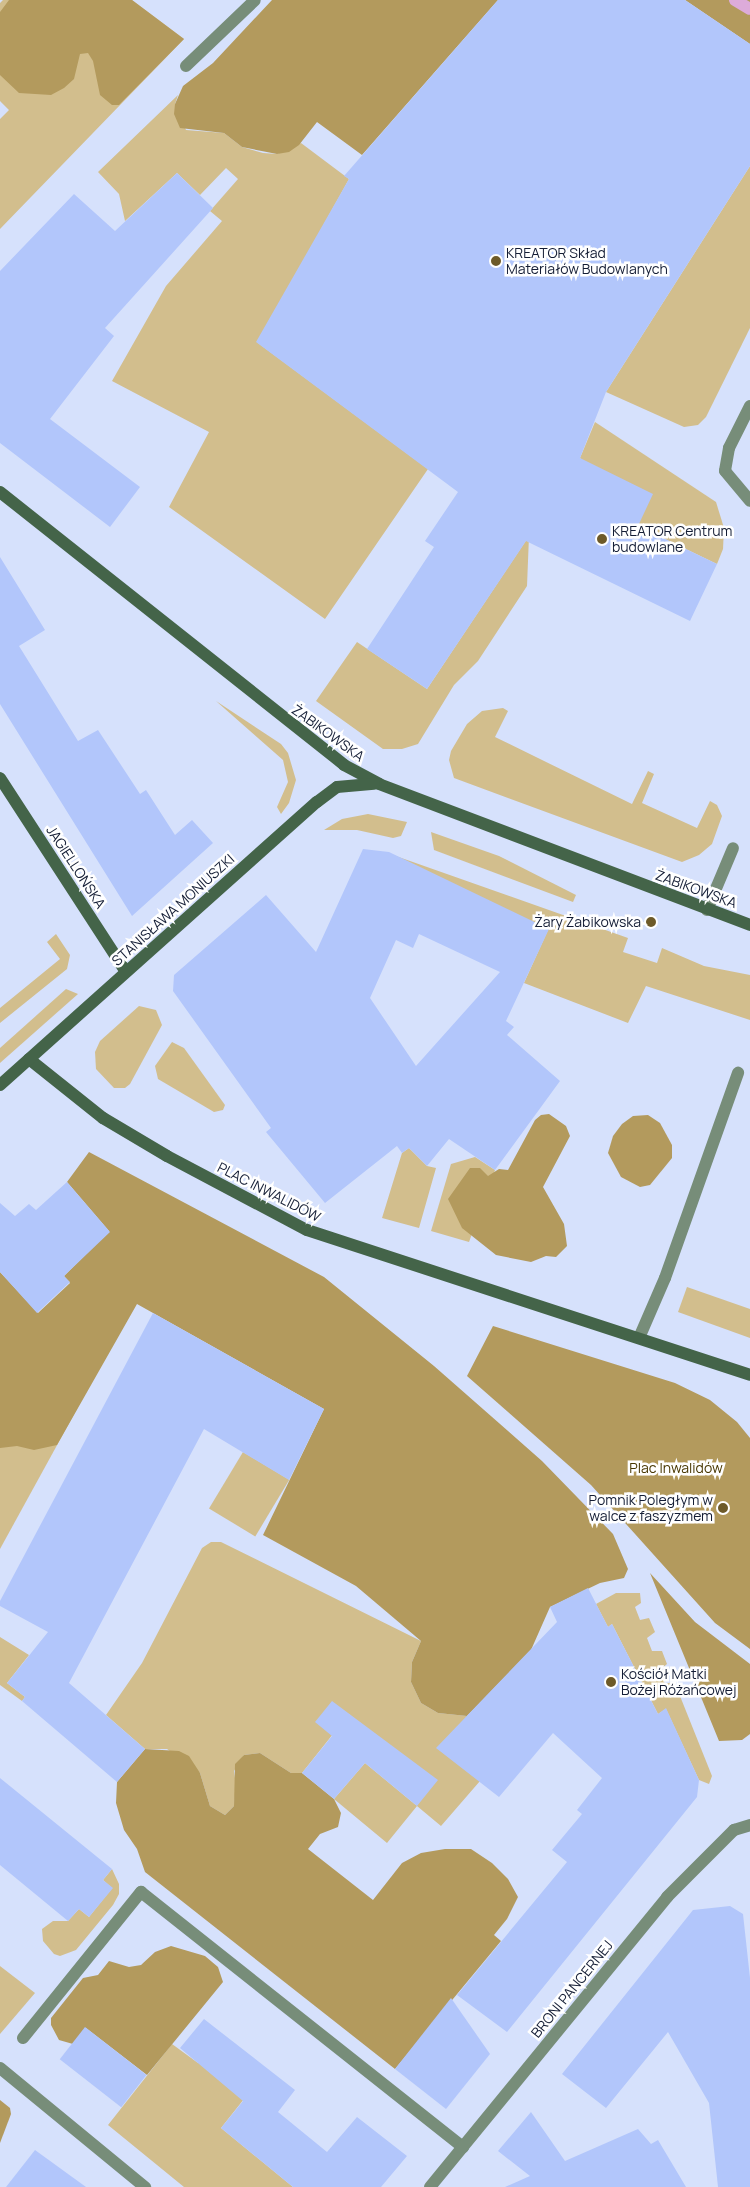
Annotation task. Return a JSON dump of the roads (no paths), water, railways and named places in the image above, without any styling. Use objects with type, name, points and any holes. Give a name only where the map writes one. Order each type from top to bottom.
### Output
[{"type":"street","points":[[186,66],[255,0]]},
{"type":"street","points":[[750,406],[729,448],[725,471],[750,501]]},
{"type":"street","name":"ŻABIKOWSKA","points":[[0,492],[316,746],[379,784],[750,925]]},
{"type":"street","name":"JAGIELLOŃSKA","points":[[0,778],[126,972]]},
{"type":"street","name":"STANISŁAWA MONIUSZKI","points":[[0,1085],[326,794],[346,784],[379,784]]},
{"type":"street","points":[[707,910],[733,848]]},
{"type":"street","name":"PLAC INWALIDÓW","points":[[29,1059],[103,1118],[175,1160],[308,1230],[750,1375]]},
{"type":"street","points":[[639,1338],[665,1278],[738,1073]]},
{"type":"street","name":"BRONI PANCERNEJ","points":[[430,2187],[667,1896],[734,1830],[750,1825]]},
{"type":"street","points":[[23,2038],[141,1892],[463,2147]]},
{"type":"street","points":[[0,2068],[144,2187]]},
{"type":"waterway","points":[[735,0],[750,9]]},
{"type":"place","name":"KREATOR Skład Materiałów Budowlanych","points":[[496,261]]},
{"type":"place","name":"KREATOR Centrum budowlane","points":[[602,539]]},
{"type":"place","name":"Żary Żabikowska","points":[[651,922]]},
{"type":"place","name":"Pomnik Poległym w walce z faszyzmem","points":[[723,1508]]},
{"type":"place","name":"Kościół Matki Bożej Różańcowej","points":[[611,1682]]},
{"type":"park label","name":"Plac Inwalidów","points":[[676,1468]]}]
